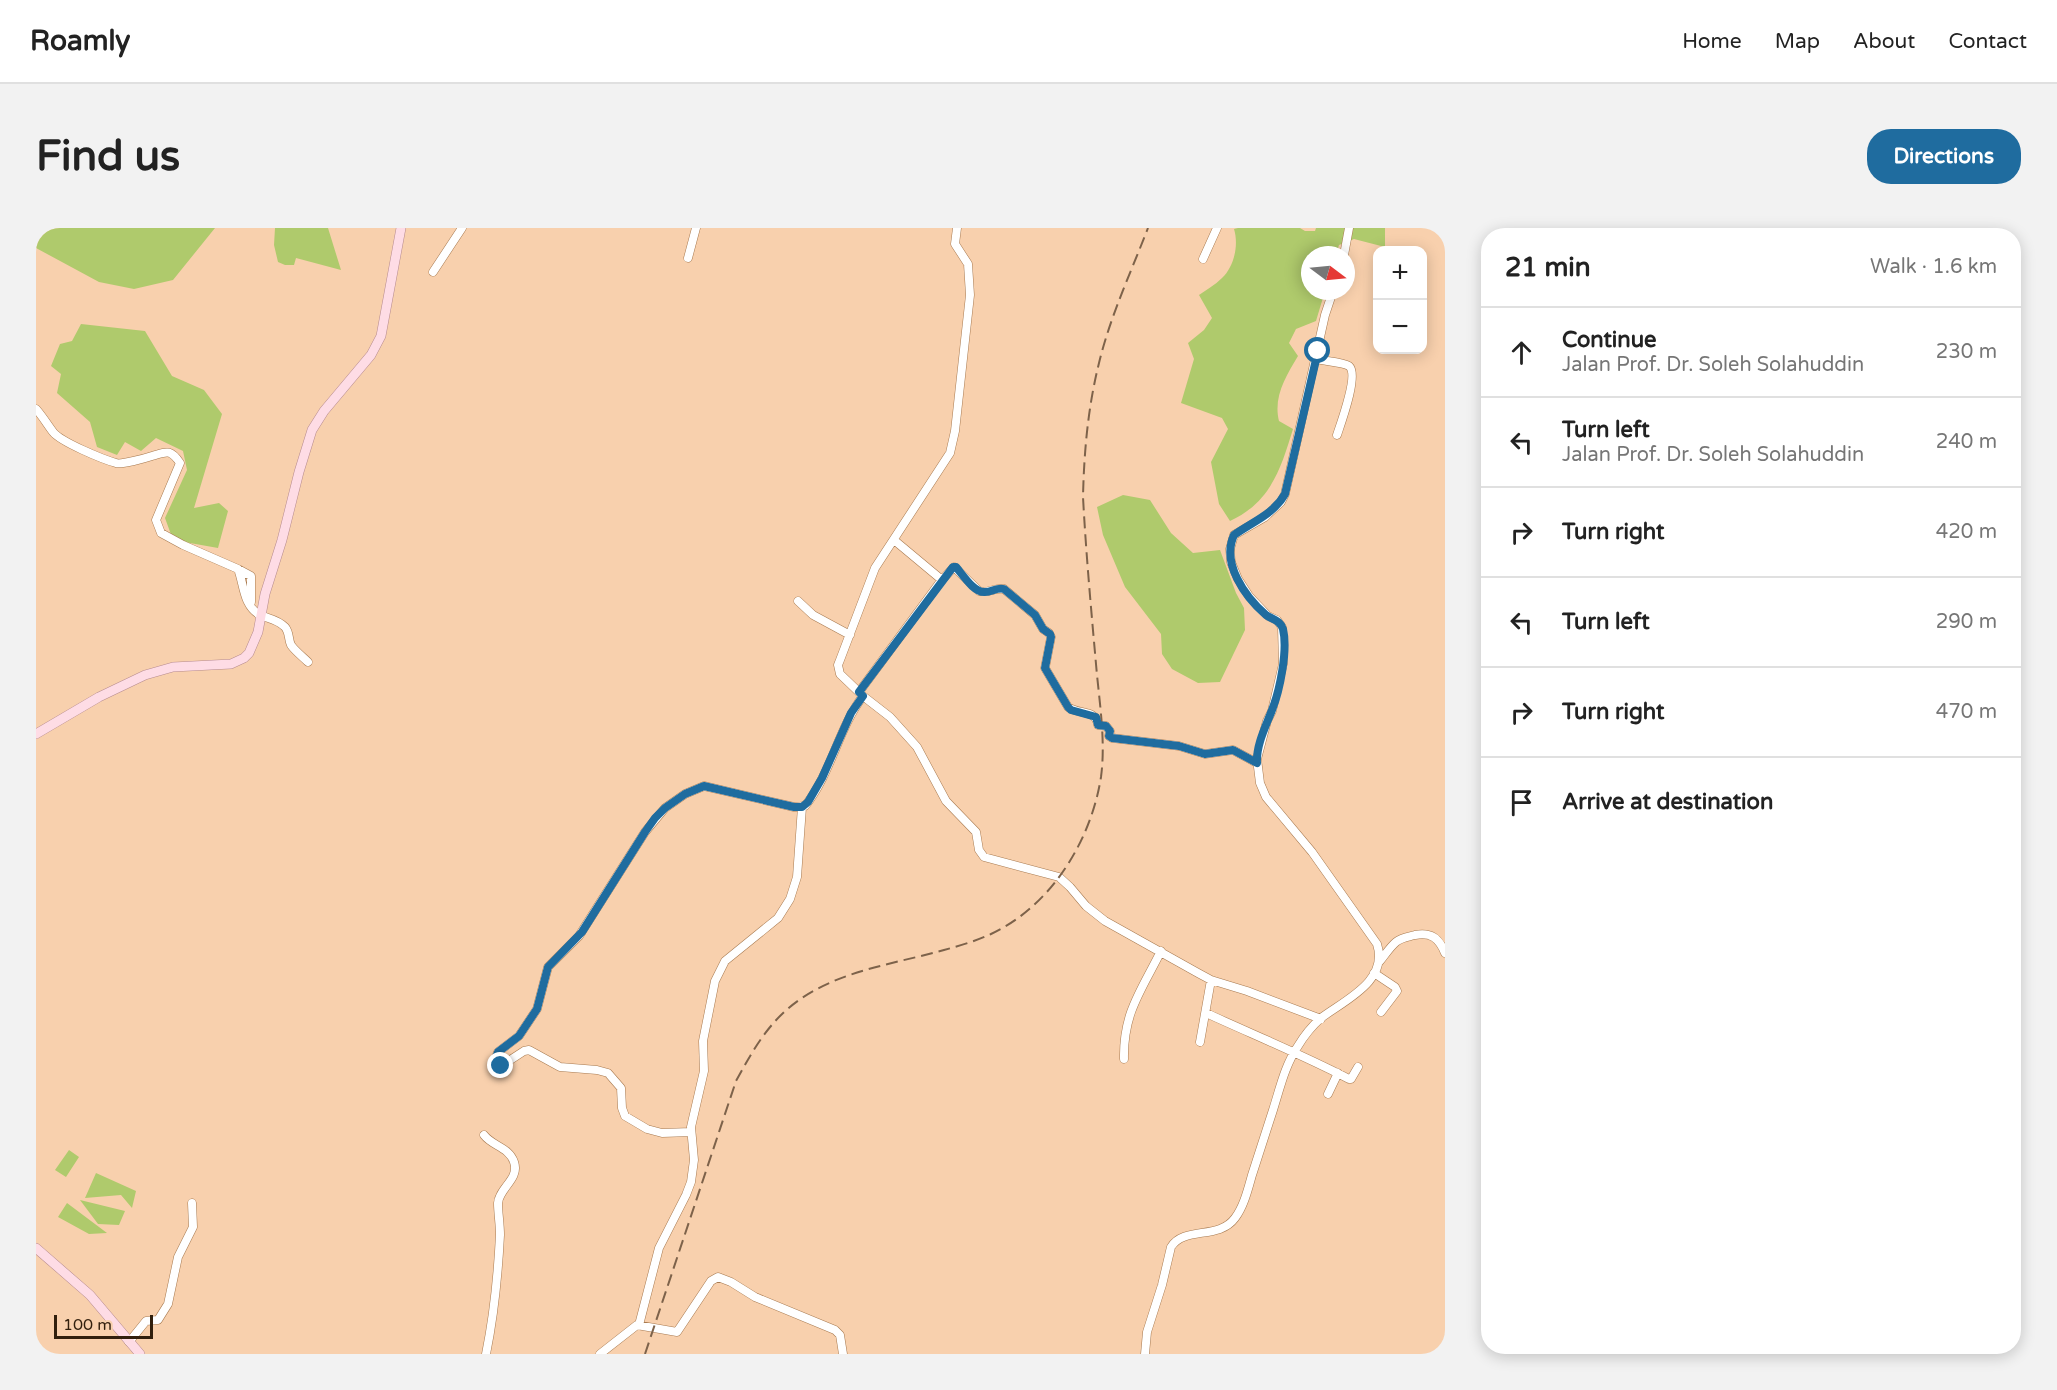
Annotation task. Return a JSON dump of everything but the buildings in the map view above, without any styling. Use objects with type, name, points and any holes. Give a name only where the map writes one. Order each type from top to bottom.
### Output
[{"type":"main road","points":[[36,734],[99,697],[146,675],[173,667],[236,663],[244,658],[252,648],[258,632],[257,613],[282,540],[298,472],[312,430],[324,411],[371,355],[381,336],[401,228]]},
{"type":"main road","points":[[36,723],[54,724]]},
{"type":"main road","points":[[36,1248],[90,1295],[140,1354]]},
{"type":"street","points":[[433,272],[462,228]]},
{"type":"street","points":[[688,258],[696,228]]},
{"type":"street","points":[[957,228],[956,244],[968,264],[970,295],[953,442],[946,462],[875,568],[838,665],[840,674],[890,717],[917,747],[946,801],[976,832],[979,850],[984,857],[1059,877],[1071,887],[1090,910],[1105,921],[1210,980],[1247,991],[1321,1019]]},
{"type":"street","points":[[1203,259],[1217,228]]},
{"type":"street","points":[[1346,246],[1349,228]]},
{"type":"street","points":[[1145,1354],[1150,1320],[1162,1285],[1171,1247],[1174,1242],[1183,1237],[1221,1230],[1237,1215],[1293,1053],[1311,1028],[1360,991],[1374,974],[1379,962],[1377,944],[1312,852],[1263,791],[1257,763],[1258,752],[1272,711],[1282,664],[1282,627],[1249,596],[1231,562],[1230,549],[1234,535],[1265,516],[1281,502],[1285,494],[1330,300]]},
{"type":"street","points":[[1316,359],[1348,366],[1352,370],[1351,390],[1338,435]]},
{"type":"street","points":[[36,410],[54,433],[69,444],[118,464],[151,457],[164,451],[170,453],[180,463],[156,520],[161,533],[238,569],[246,598],[257,613],[275,620],[286,628],[291,644],[308,662]]},
{"type":"street","points":[[894,540],[942,580]]},
{"type":"street","points":[[691,1132],[654,1131],[628,1118],[623,1113],[619,1084],[603,1071],[560,1067],[529,1050],[501,1066],[494,1063],[495,1056],[519,1036],[537,1009],[548,967],[582,932],[645,832],[665,808],[685,794],[704,786],[794,807],[802,807],[808,802],[822,778],[861,694],[951,568],[956,567],[979,591],[1004,589],[1035,615],[1051,637],[1045,668],[1068,707],[1071,710],[1096,717],[1098,725],[1106,726],[1112,738],[1179,746],[1205,754],[1233,750],[1257,763]]},
{"type":"street","points":[[798,601],[813,615],[850,635]]},
{"type":"street","points":[[600,1354],[639,1325],[659,1248],[691,1182],[694,1160],[691,1132],[704,1071],[703,1041],[715,981],[725,961],[778,918],[790,899],[797,877],[802,807]]},
{"type":"street","points":[[1379,962],[1397,941],[1423,934],[1438,940],[1445,953]]},
{"type":"street","points":[[1124,1059],[1124,1040],[1128,1018],[1161,951]]},
{"type":"street","points":[[1374,974],[1396,989],[1396,993],[1381,1012]]},
{"type":"street","points":[[1200,1042],[1210,980]]},
{"type":"street","points":[[1206,1013],[1352,1079],[1358,1067]]},
{"type":"street","points":[[1328,1094],[1338,1073]]},
{"type":"street","points":[[484,1135],[508,1152],[514,1160],[515,1170],[512,1180],[498,1199],[499,1241],[491,1329],[486,1354]]},
{"type":"street","points":[[129,1342],[146,1321],[158,1320],[168,1304],[178,1257],[193,1227],[192,1203]]},
{"type":"street","points":[[639,1325],[677,1332],[711,1281],[718,1277],[731,1282],[754,1297],[835,1330],[840,1335],[843,1354]]},
{"type":"green space","points":[[36,228],[215,228],[173,280],[134,289],[99,282],[36,248]]},
{"type":"green space","points":[[275,228],[328,228],[341,270],[296,258],[294,265],[278,262],[274,245]]},
{"type":"green space","points":[[1300,228],[1305,231],[1315,231],[1316,228],[1385,228],[1385,246],[1354,239],[1339,246],[1301,246],[1301,300],[1322,300],[1316,321],[1296,329],[1289,343],[1298,356],[1279,395],[1278,412],[1279,421],[1293,429],[1279,470],[1265,494],[1244,513],[1230,521],[1219,504],[1211,462],[1228,429],[1222,418],[1181,403],[1194,359],[1188,343],[1204,330],[1212,318],[1199,295],[1219,281],[1230,268],[1236,249],[1234,229]]},
{"type":"green space","points":[[81,324],[145,331],[172,376],[204,390],[222,414],[194,508],[219,503],[228,511],[218,548],[173,540],[165,518],[187,470],[183,451],[156,438],[141,451],[125,442],[117,455],[97,447],[90,422],[57,393],[61,374],[51,366],[60,344],[72,341]]},
{"type":"green space","points":[[1123,495],[1150,500],[1171,533],[1193,553],[1220,550],[1244,608],[1245,630],[1220,682],[1198,683],[1172,669],[1162,654],[1161,634],[1125,587],[1103,535],[1097,507]]},
{"type":"green space","points":[[69,1150],[79,1157],[66,1177],[55,1170]]},
{"type":"green space","points":[[96,1173],[136,1191],[132,1208],[121,1195],[85,1198]]},
{"type":"green space","points":[[80,1200],[125,1211],[119,1225],[98,1224]]},
{"type":"green space","points":[[67,1203],[107,1233],[89,1234],[58,1217]]},
{"type":"railway","points":[[645,1354],[736,1081],[755,1047],[770,1027],[799,1000],[833,982],[869,969],[968,943],[1013,922],[1050,889],[1065,869],[1088,825],[1101,777],[1103,749],[1083,497],[1087,430],[1095,380],[1104,346],[1148,228]]},
{"type":"route","points":[[501,1066],[495,1065],[495,1056],[519,1036],[537,1009],[548,967],[582,932],[655,818],[685,794],[704,786],[799,808],[805,806],[822,778],[851,713],[863,696],[859,692],[953,567],[956,567],[979,591],[987,592],[1002,588],[1035,615],[1041,627],[1051,637],[1044,666],[1068,707],[1071,710],[1096,717],[1098,725],[1106,726],[1112,738],[1179,746],[1205,754],[1236,750],[1257,763],[1258,752],[1272,711],[1282,664],[1284,650],[1282,627],[1249,596],[1234,571],[1230,549],[1234,535],[1265,516],[1281,502],[1285,494],[1318,351]]}]
